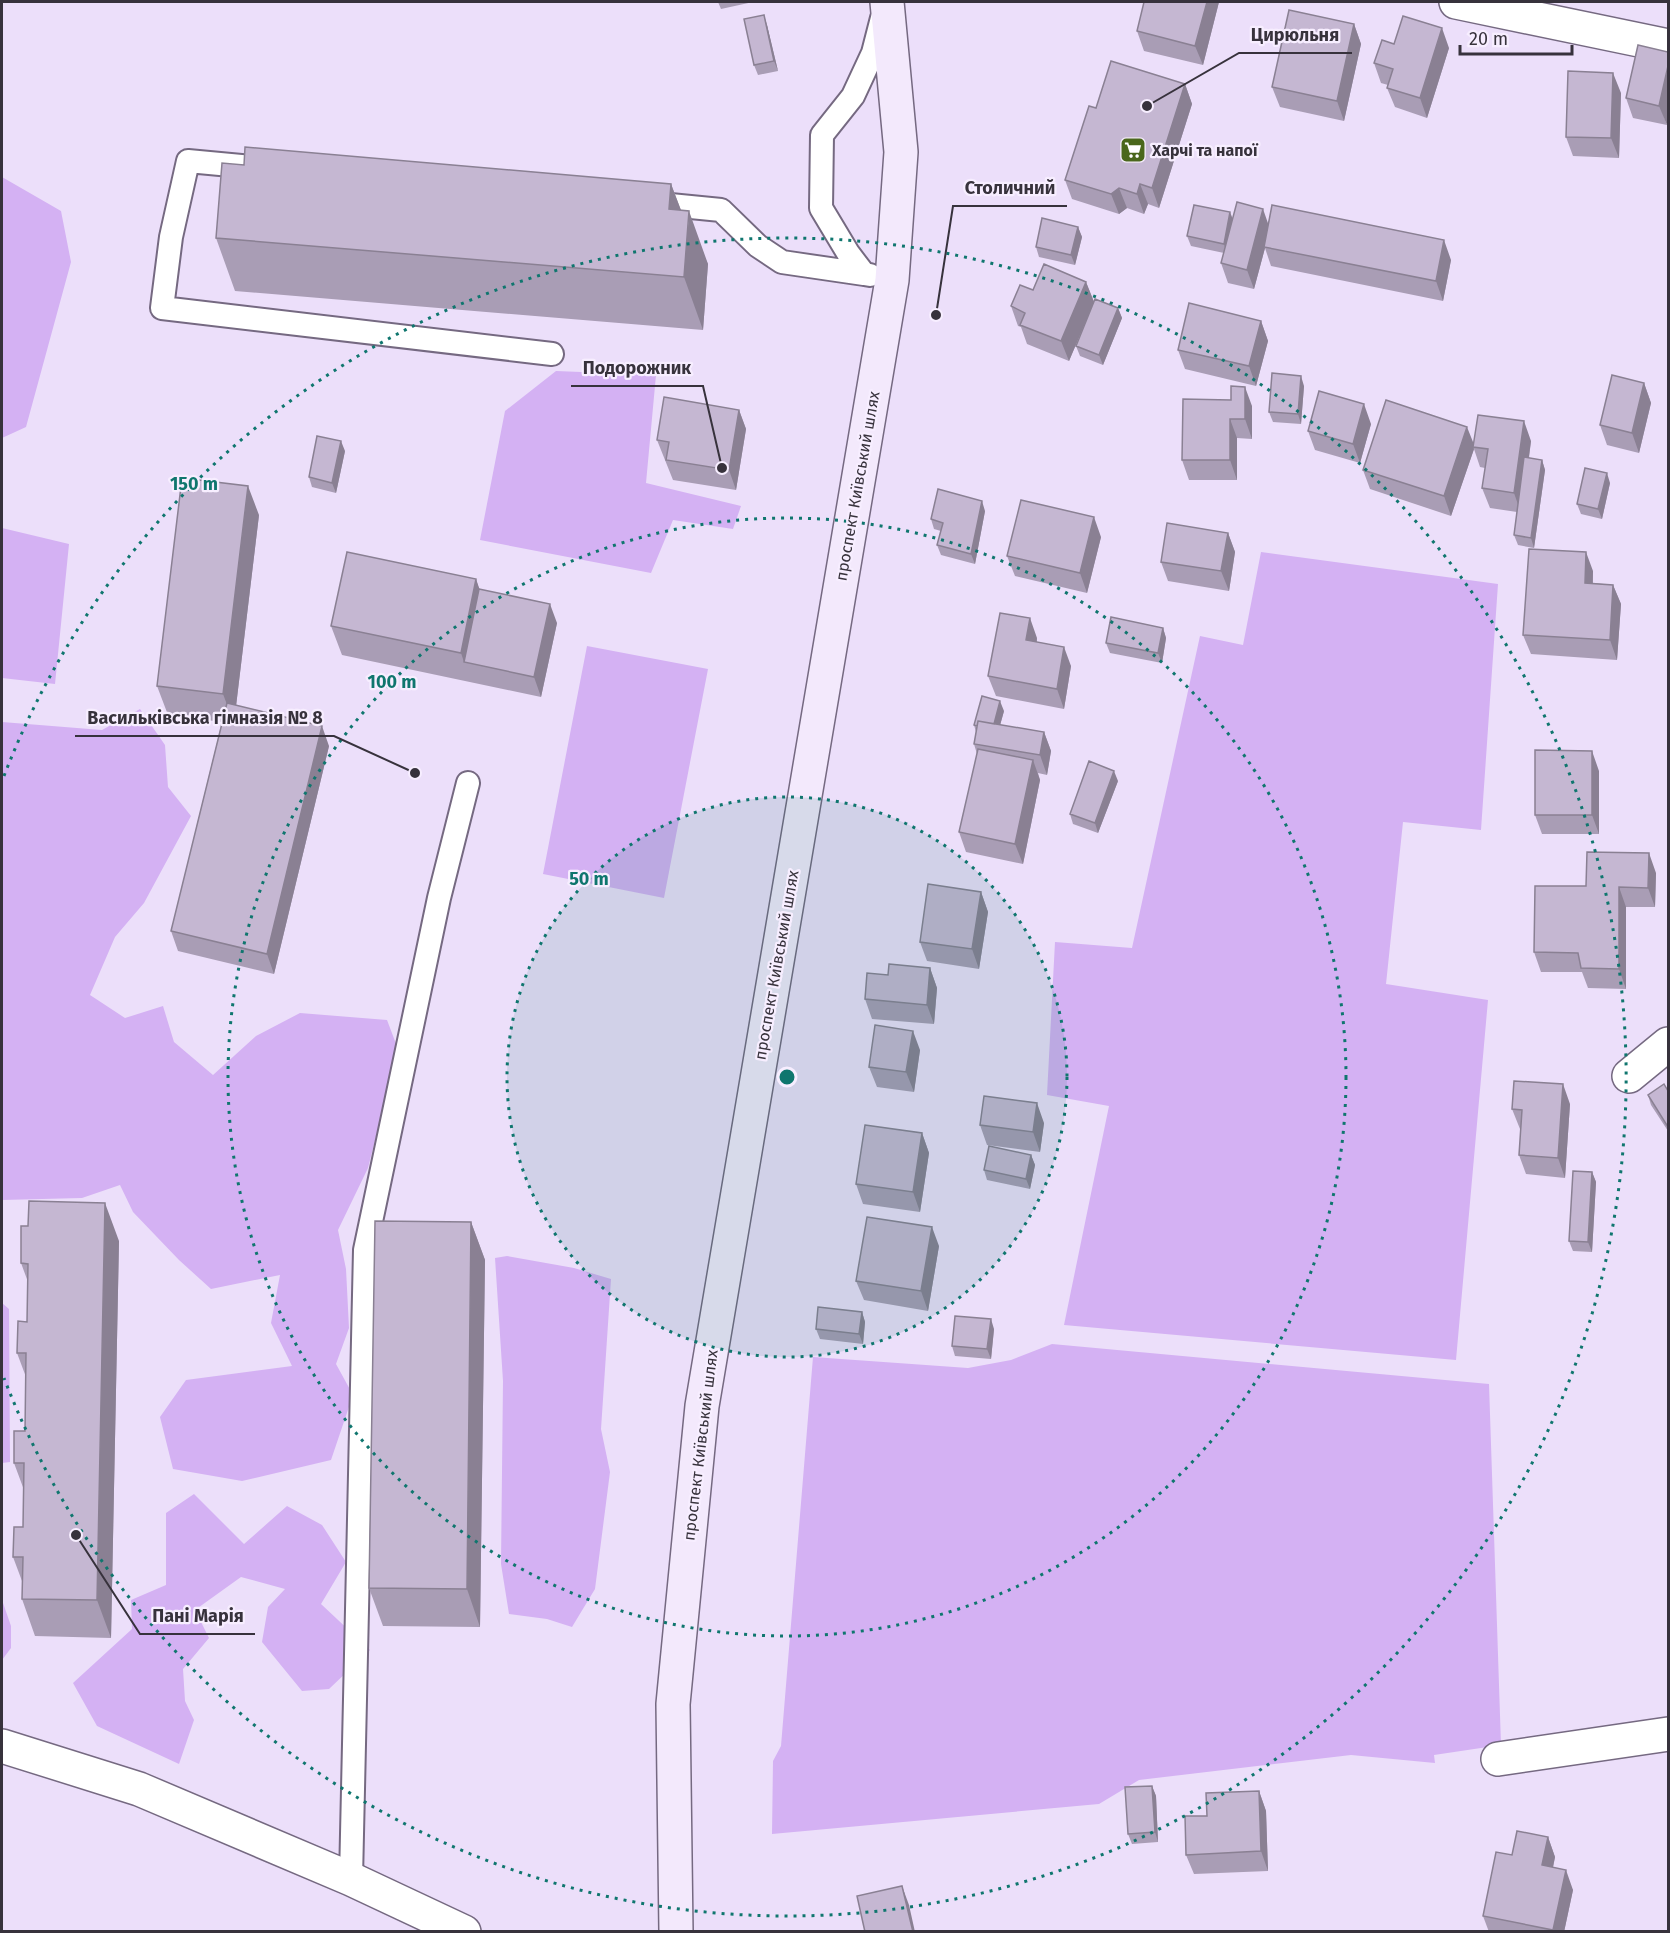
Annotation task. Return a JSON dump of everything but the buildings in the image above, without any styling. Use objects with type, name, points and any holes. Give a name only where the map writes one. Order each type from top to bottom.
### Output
[{"type":"main road","name":"проспект Київський шлях","points":[[676,1932],[673,1704],[702,1406],[878,277],[901,152],[887,2]]},
{"type":"street","points":[[1456,2],[1668,46]]},
{"type":"street","points":[[1629,1076],[1668,1044]]},
{"type":"street","points":[[1498,1759],[1668,1734]]},
{"type":"street","points":[[2,1746],[139,1789],[351,1879],[464,1932]]},
{"type":"lane","points":[[878,277],[848,253],[821,208],[822,135],[853,96],[873,53],[887,2]]},
{"type":"lane","points":[[271,168],[188,161],[171,237],[162,308],[552,354]]},
{"type":"lane","points":[[626,201],[721,210],[758,246],[782,262],[878,277]]},
{"type":"lane","points":[[351,1879],[365,1250],[439,898],[468,783]]},
{"type":"shaded area","points":[[2,177],[61,211],[71,262],[26,427],[2,438]]},
{"type":"shaded area","points":[[556,371],[656,375],[646,483],[741,506],[733,529],[673,520],[651,573],[480,540],[505,411]]},
{"type":"shaded area","points":[[2,528],[69,544],[55,684],[2,678]]},
{"type":"shaded area","points":[[1261,552],[1498,584],[1481,830],[1403,822],[1386,984],[1488,1000],[1456,1360],[1064,1325],[1109,1106],[1047,1095],[1055,942],[1132,948],[1200,636],[1243,645]]},
{"type":"shaded area","points":[[587,646],[708,669],[664,898],[543,874]]},
{"type":"shaded area","points":[[140,709],[165,745],[168,787],[191,816],[144,903],[115,937],[90,995],[125,1018],[163,1006],[174,1042],[213,1075],[256,1036],[300,1013],[387,1020],[398,1049],[368,1168],[338,1230],[346,1269],[349,1328],[336,1364],[353,1395],[331,1460],[242,1481],[173,1469],[160,1417],[186,1380],[292,1366],[271,1323],[280,1275],[211,1289],[179,1260],[133,1212],[120,1185],[82,1198],[2,1200],[2,722],[102,730]]},
{"type":"shaded area","points":[[507,1256],[574,1268],[611,1279],[601,1429],[610,1472],[595,1589],[572,1627],[547,1619],[509,1614],[501,1564],[503,1381],[495,1258]]},
{"type":"shaded area","points":[[2,1303],[9,1309],[10,1462],[2,1463]]},
{"type":"shaded area","points":[[1052,1344],[1489,1384],[1501,1745],[1434,1755],[1435,1763],[1351,1755],[1139,1780],[1099,1804],[772,1834],[773,1761],[781,1746],[813,1357],[968,1368],[1011,1360]]},
{"type":"shaded area","points":[[194,1494],[244,1544],[287,1506],[322,1525],[346,1562],[321,1604],[370,1650],[329,1689],[302,1691],[262,1642],[268,1607],[285,1589],[241,1577],[195,1610],[209,1638],[183,1669],[185,1701],[194,1720],[179,1764],[97,1726],[73,1683],[132,1629],[131,1600],[166,1585],[166,1513]]},
{"type":"shaded area","points":[[2,1600],[11,1626],[11,1648],[2,1660]]},
{"type":"place","name":"Цирюльня","points":[[1147,106]]},
{"type":"place","name":"Харчі та напої","points":[[1133,150]]},
{"type":"place","name":"Столичний","points":[[936,315]]},
{"type":"place","name":"Подорожник","points":[[722,468]]},
{"type":"place","name":"Васильківська гімназія № 8","points":[[415,773]]},
{"type":"place","name":"Панi Марiя","points":[[76,1535]]}]
